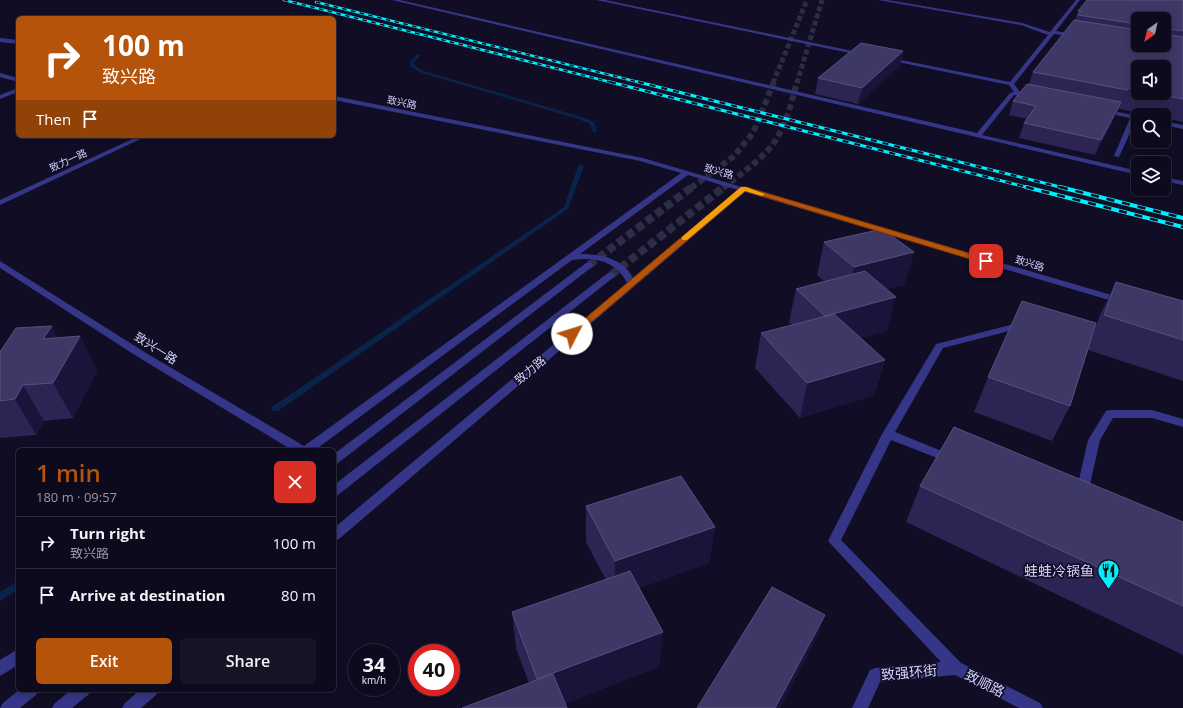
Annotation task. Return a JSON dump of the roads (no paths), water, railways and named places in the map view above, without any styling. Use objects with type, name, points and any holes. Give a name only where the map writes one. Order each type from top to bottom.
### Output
[{"type":"street","points":[[394,0],[1131,171]]},
{"type":"street","points":[[598,0],[869,55]]},
{"type":"street","points":[[880,0],[1022,24],[1052,33],[1083,37]]},
{"type":"street","points":[[1011,84],[1078,0]]},
{"type":"street","points":[[0,40],[16,42]]},
{"type":"street","points":[[884,58],[1011,84],[1018,93]]},
{"type":"street","points":[[0,75],[16,79]]},
{"type":"street","points":[[0,97],[16,91]]},
{"type":"street","points":[[978,136],[1012,94],[1018,93],[1041,98]]},
{"type":"street","name":"致兴路","points":[[336,98],[641,159],[1130,304]]},
{"type":"street","points":[[1095,109],[1131,116]]},
{"type":"street","points":[[1171,124],[1183,127]]},
{"type":"street","points":[[1117,156],[1131,127]]},
{"type":"street","name":"致力一路","points":[[0,203],[140,138]]},
{"type":"street","points":[[310,448],[687,172]]},
{"type":"street","points":[[1171,180],[1183,183]]},
{"type":"street","name":"致力路","points":[[336,533],[744,189]]},
{"type":"street","points":[[567,259],[588,256],[610,261],[623,268],[631,283]]},
{"type":"street","name":"致兴一路","points":[[0,264],[142,355],[298,448]]},
{"type":"street","points":[[336,458],[589,265]]},
{"type":"street","name":"致力路","points":[[336,490],[611,275]]},
{"type":"street","points":[[956,668],[834,541],[888,434],[939,346],[1024,324]]},
{"type":"street","points":[[1074,495],[1081,495],[1094,440],[1110,414],[1152,414],[1183,423]]},
{"type":"street","points":[[888,434],[960,463]]},
{"type":"street","points":[[0,669],[16,657]]},
{"type":"street","name":"致强环街","points":[[860,708],[875,675],[956,668]]},
{"type":"street","name":"致顺路","points":[[956,668],[1035,708]]},
{"type":"street","points":[[8,708],[29,692]]},
{"type":"street","points":[[60,708],[80,692]]},
{"type":"street","points":[[130,708],[149,692]]},
{"type":"waterway","points":[[419,55],[412,62],[413,67],[423,72],[580,118],[592,123],[595,131]]},
{"type":"waterway","points":[[275,409],[566,208],[581,166]]},
{"type":"waterway","points":[[0,597],[16,586]]},
{"type":"tunnel","points":[[773,83],[807,0]]},
{"type":"tunnel","points":[[797,83],[822,0]]},
{"type":"tunnel","points":[[691,188],[734,156],[753,133],[774,82]]},
{"type":"tunnel","points":[[723,188],[752,165],[773,145],[786,118],[797,82]]},
{"type":"tunnel","points":[[589,265],[692,187]]},
{"type":"tunnel","points":[[611,275],[724,187]]},
{"type":"railway","points":[[284,0],[614,83]]},
{"type":"railway","points":[[316,2],[642,83]]},
{"type":"railway","points":[[610,82],[1030,188]]},
{"type":"railway","points":[[638,82],[1061,187]]},
{"type":"railway","points":[[1026,187],[1183,227]]},
{"type":"railway","points":[[1061,187],[1183,218]]},
{"type":"place","name":"蛙蛙冷锅鱼","points":[[1109,590]]}]
